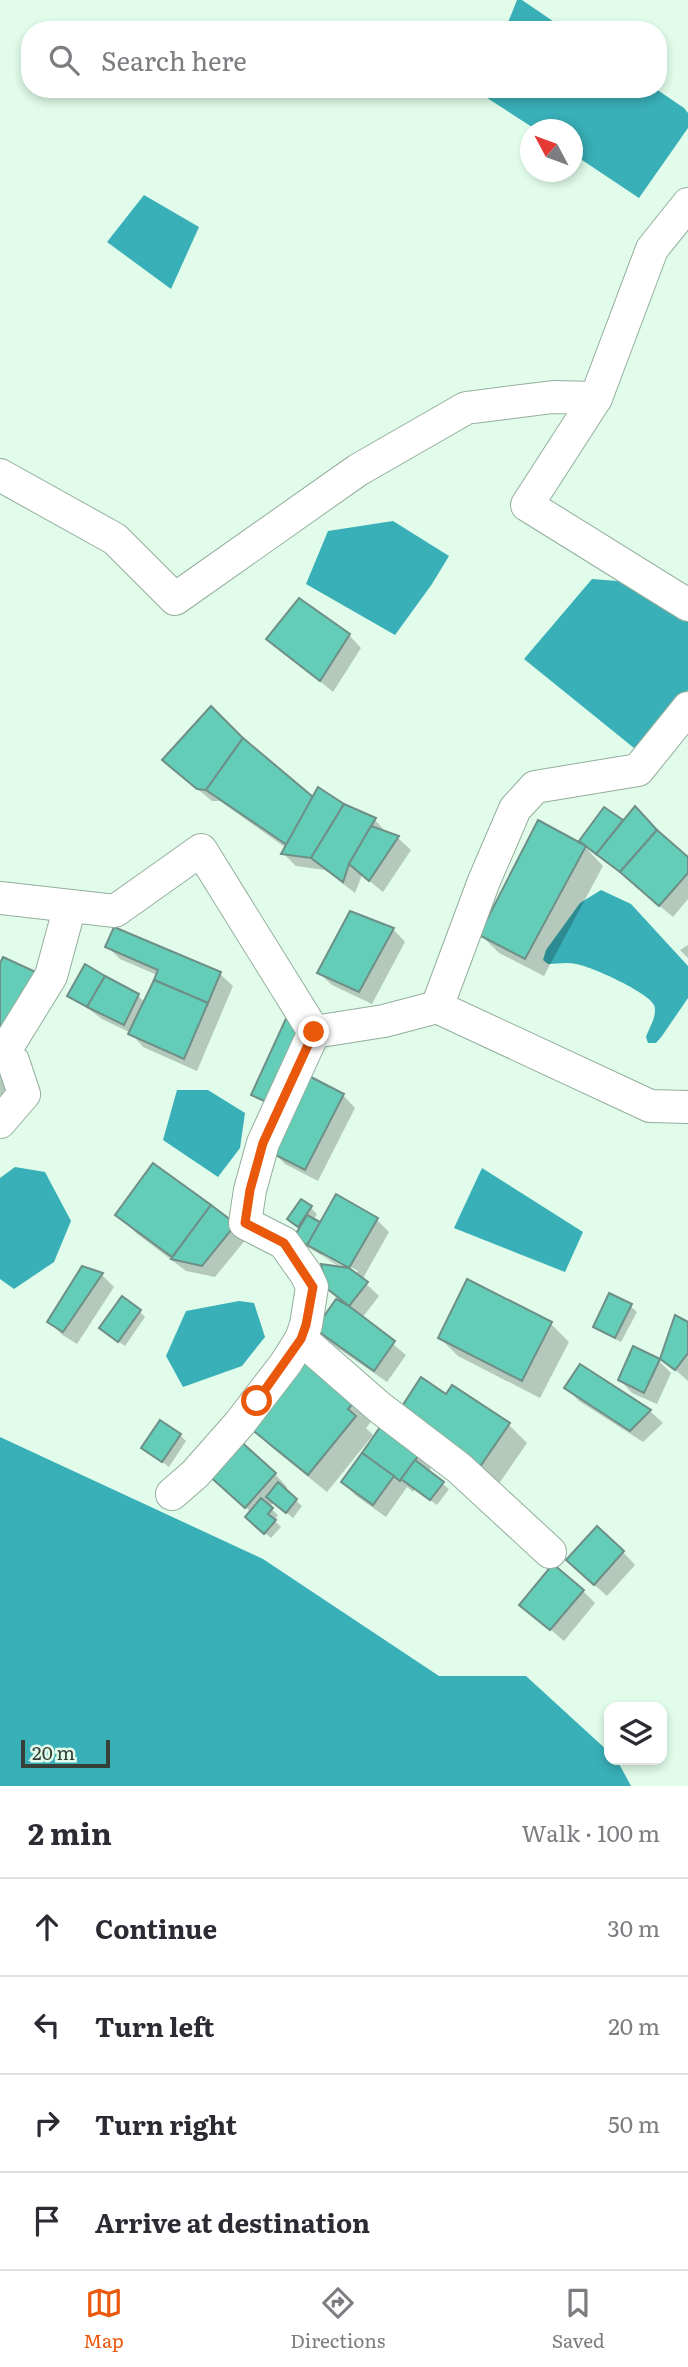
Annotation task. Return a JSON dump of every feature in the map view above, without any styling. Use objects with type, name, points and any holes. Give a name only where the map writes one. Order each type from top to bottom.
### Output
[{"type":"street","points":[[688,204],[652,249],[596,398],[527,505],[688,605]]},
{"type":"street","points":[[0,475],[115,539],[175,599],[358,470],[466,408],[554,397],[596,398]]},
{"type":"street","points":[[437,1007],[514,809],[534,788],[638,769],[688,708]]},
{"type":"street","points":[[0,898],[115,911],[201,850],[314,1032]]},
{"type":"street","points":[[0,1122],[24,1094],[13,1061],[3,1054],[51,976],[70,906]]},
{"type":"street","points":[[314,1032],[384,1021],[437,1007],[650,1106],[688,1107]]},
{"type":"street","points":[[172,1494],[195,1474],[240,1423],[301,1339],[306,1325],[313,1287],[284,1243],[245,1223],[250,1190],[263,1143],[314,1032]]},
{"type":"street","points":[[301,1339],[379,1407],[459,1468],[550,1552]]},
{"type":"water","points":[[517,0],[522,0],[553,21],[509,21]]},
{"type":"water","points":[[667,96],[688,113],[688,128],[639,198],[583,161],[583,119],[520,119],[487,98]]},
{"type":"water","points":[[144,195],[199,227],[171,289],[107,242]]},
{"type":"water","points":[[393,521],[449,556],[395,635],[306,584],[328,531]]},
{"type":"water","points":[[592,579],[630,582],[688,617],[688,690],[634,748],[524,659]]},
{"type":"water","points":[[601,890],[631,904],[688,966],[688,998],[656,1043],[648,1043],[646,1037],[654,1017],[654,1005],[641,993],[583,966],[569,963],[548,964],[543,960],[546,950],[580,903]]},
{"type":"water","points":[[177,1090],[208,1090],[245,1113],[240,1148],[218,1177],[163,1140]]},
{"type":"water","points":[[15,1167],[45,1172],[71,1221],[54,1262],[14,1289],[0,1279],[0,1178]]},
{"type":"water","points":[[482,1168],[583,1232],[565,1272],[454,1228]]},
{"type":"water","points":[[239,1301],[254,1303],[265,1337],[242,1366],[183,1387],[166,1356],[186,1311]]},
{"type":"water","points":[[0,1437],[263,1559],[439,1676],[526,1676],[604,1747],[604,1765],[620,1765],[631,1786],[0,1786]]},
{"type":"building","points":[[299,598],[350,634],[320,681],[266,639]]},
{"type":"building","points":[[211,706],[243,738],[206,790],[197,789],[162,760]]},
{"type":"building","points":[[243,738],[313,797],[287,845],[206,790]]},
{"type":"building","points":[[318,787],[344,804],[311,858],[281,854]]},
{"type":"building","points":[[344,804],[376,818],[349,864],[343,882],[311,858]]},
{"type":"building","points":[[635,806],[657,830],[620,872],[596,854]]},
{"type":"building","points":[[604,807],[623,820],[596,854],[579,841]]},
{"type":"building","points":[[538,820],[586,846],[525,959],[479,935]]},
{"type":"building","points":[[371,826],[399,836],[369,881],[349,864]]},
{"type":"building","points":[[657,830],[688,857],[688,873],[659,906],[620,872]]},
{"type":"building","points":[[350,911],[394,928],[359,992],[317,973]]},
{"type":"building","points":[[114,927],[221,972],[208,1003],[154,980],[158,970],[105,947]]},
{"type":"building","points":[[3,957],[40,974],[0,1049],[0,963]]},
{"type":"building","points":[[85,964],[105,976],[87,1007],[67,996]]},
{"type":"building","points":[[105,976],[139,994],[124,1025],[87,1007]]},
{"type":"building","points":[[154,980],[208,1003],[184,1059],[128,1034]]},
{"type":"building","points":[[289,1012],[303,1035],[271,1104],[251,1095]]},
{"type":"building","points":[[309,1076],[344,1094],[305,1170],[270,1152]]},
{"type":"building","points":[[153,1163],[211,1205],[172,1257],[115,1215]]},
{"type":"building","points":[[336,1194],[378,1218],[349,1268],[307,1245]]},
{"type":"building","points":[[301,1199],[312,1206],[298,1227],[287,1219]]},
{"type":"building","points":[[211,1205],[236,1224],[202,1266],[171,1259]]},
{"type":"building","points":[[307,1215],[320,1222],[307,1245],[294,1237]]},
{"type":"building","points":[[321,1264],[349,1268],[368,1282],[349,1306],[325,1287]]},
{"type":"building","points":[[82,1266],[103,1273],[63,1332],[47,1322]]},
{"type":"building","points":[[467,1279],[552,1322],[522,1381],[438,1338]]},
{"type":"building","points":[[609,1293],[632,1304],[615,1338],[593,1327]]},
{"type":"building","points":[[122,1296],[141,1310],[118,1342],[99,1328]]},
{"type":"building","points":[[336,1299],[395,1341],[374,1371],[315,1329]]},
{"type":"building","points":[[675,1315],[688,1322],[688,1353],[675,1370],[660,1359]]},
{"type":"building","points":[[633,1346],[660,1359],[644,1393],[618,1380]]},
{"type":"building","points":[[301,1354],[357,1399],[348,1409],[356,1416],[308,1475],[250,1428]]},
{"type":"building","points":[[580,1364],[651,1410],[630,1431],[564,1388]]},
{"type":"building","points":[[421,1377],[446,1394],[452,1385],[510,1423],[477,1471],[397,1414]]},
{"type":"building","points":[[160,1420],[181,1434],[162,1462],[141,1448]]},
{"type":"building","points":[[385,1420],[424,1448],[400,1481],[362,1453]]},
{"type":"building","points":[[238,1439],[276,1473],[245,1508],[207,1474]]},
{"type":"building","points":[[362,1453],[394,1476],[373,1505],[341,1482]]},
{"type":"building","points":[[415,1460],[444,1482],[430,1500],[401,1479]]},
{"type":"building","points":[[278,1482],[297,1499],[286,1513],[266,1497]]},
{"type":"building","points":[[261,1498],[273,1508],[268,1514],[276,1520],[264,1534],[245,1517]]},
{"type":"building","points":[[597,1526],[624,1551],[594,1585],[566,1560]]},
{"type":"building","points":[[553,1564],[584,1590],[550,1630],[519,1605]]},
{"type":"route","points":[[257,1401],[301,1339],[313,1287],[284,1243],[245,1223],[250,1190],[263,1143],[314,1032]]}]
